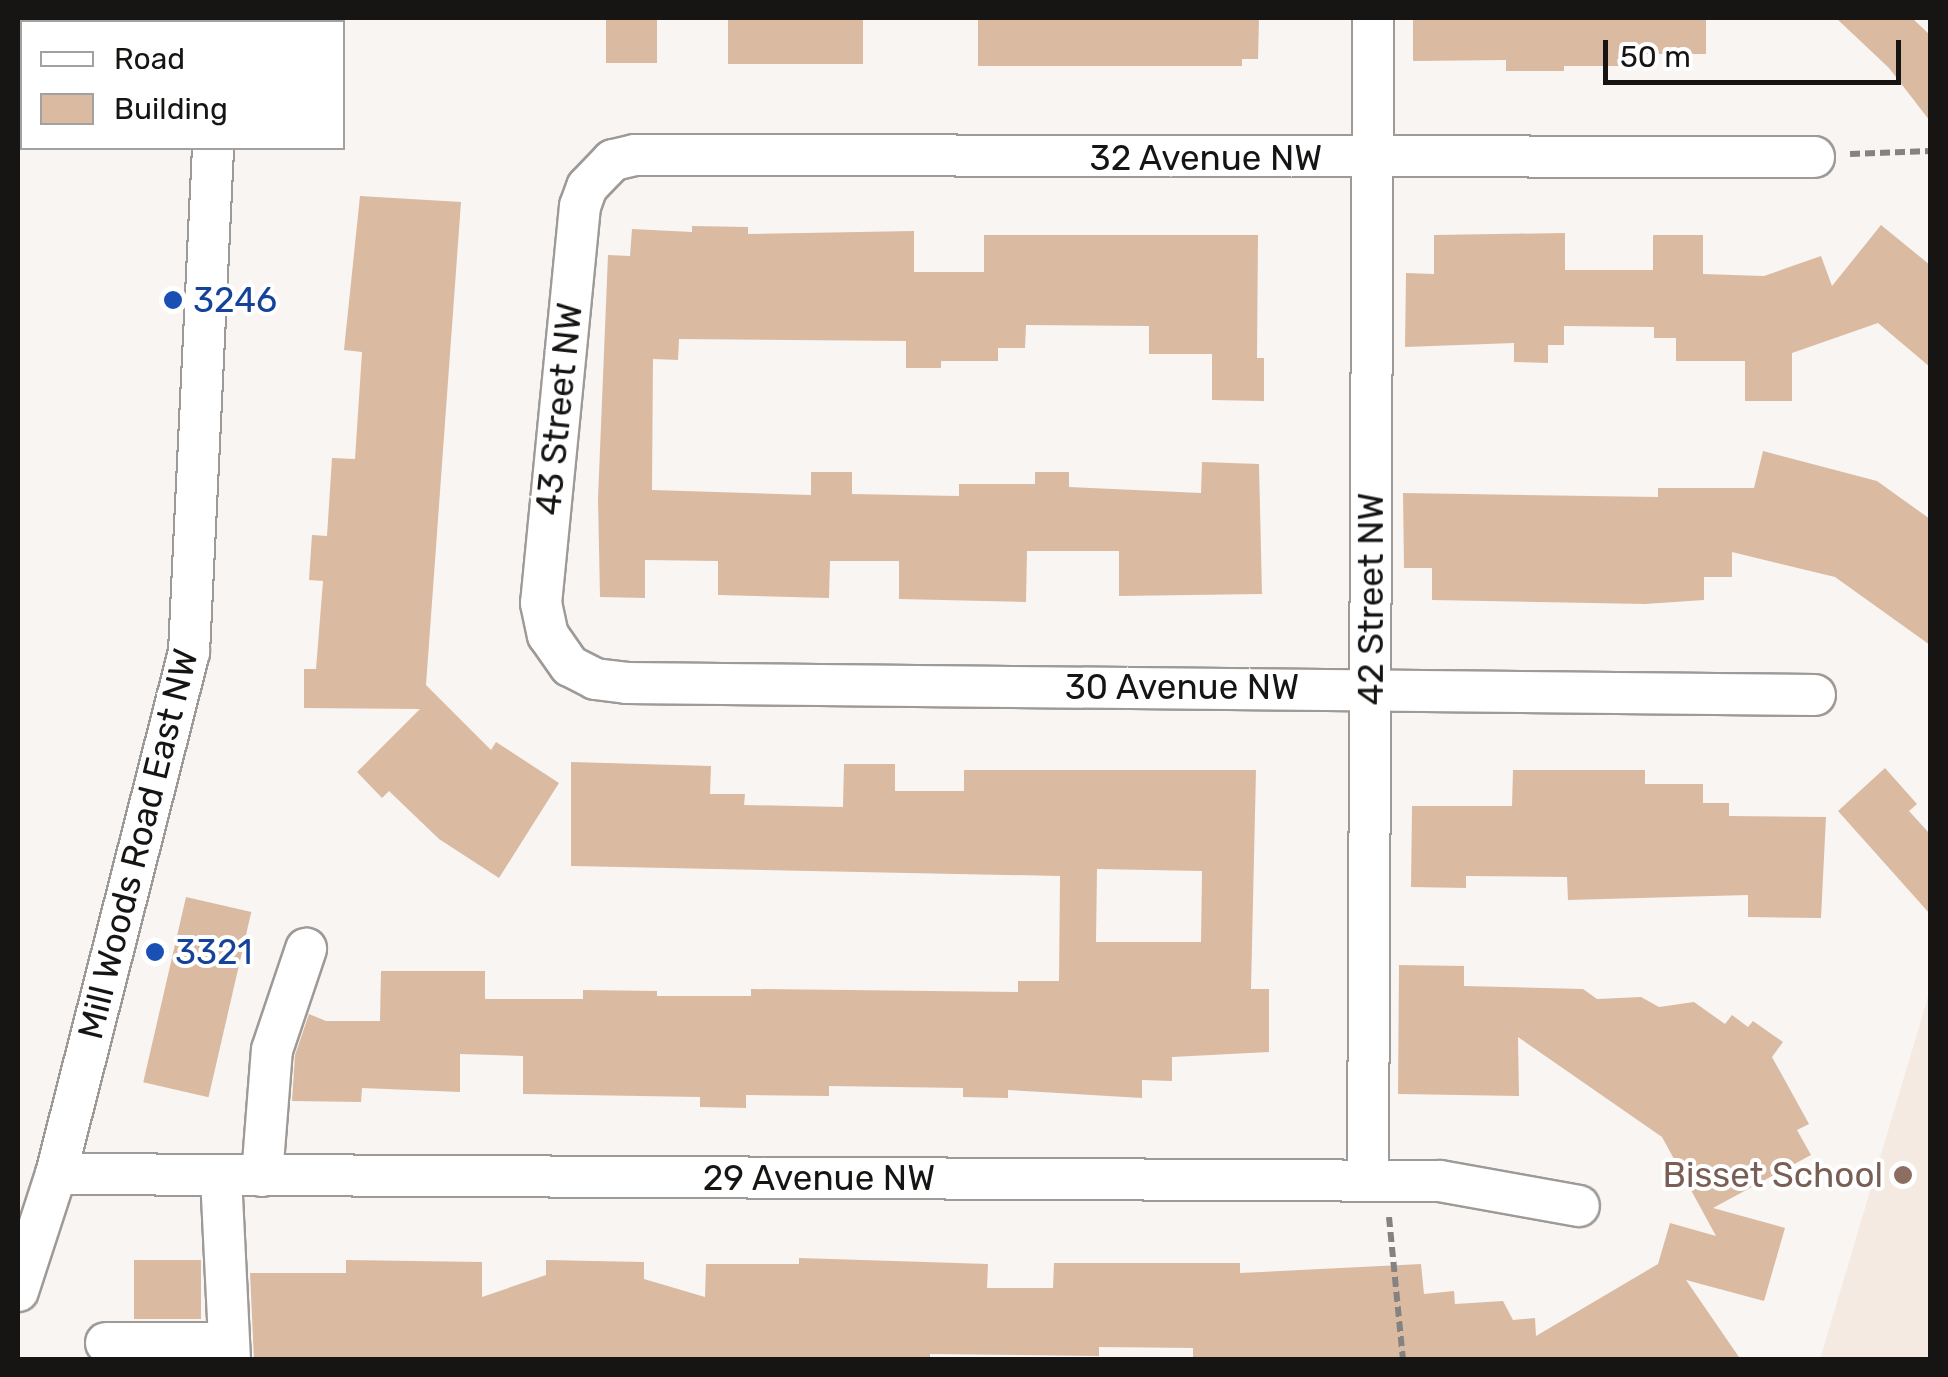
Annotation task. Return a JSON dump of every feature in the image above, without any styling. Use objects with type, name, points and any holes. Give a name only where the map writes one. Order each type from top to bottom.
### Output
[{"type":"street","name":"42 Street NW","points":[[1368,1180],[1372,18]]},
{"type":"street","name":"Mill Woods Road East NW","points":[[18,1291],[56,1174],[189,652],[213,150]]},
{"type":"street","name":"32 Avenue NW","points":[[602,168],[635,155],[1814,157]]},
{"type":"street","name":"43 Street NW","points":[[558,653],[541,603],[543,574],[580,206],[602,168]]},
{"type":"street","name":"30 Avenue NW","points":[[558,653],[595,680],[627,684],[1815,695]]},
{"type":"street","points":[[262,1176],[272,1050],[306,949]]},
{"type":"street","name":"29 Avenue NW","points":[[56,1174],[1457,1181],[1579,1206]]},
{"type":"street","points":[[106,1343],[227,1351],[221,1176]]},
{"type":"path","points":[[1814,157],[1930,151]]},
{"type":"path","points":[[1368,1180],[1390,1219],[1403,1360]]},
{"type":"shaded area","name":"Bisset School","points":[[1930,990],[1930,1359],[1820,1359]]},
{"type":"building","points":[[606,18],[657,18],[657,63],[606,63]]},
{"type":"building","points":[[728,18],[863,18],[863,64],[728,64]]},
{"type":"building","points":[[978,18],[1259,18],[1258,59],[1242,59],[1242,66],[978,66]]},
{"type":"building","points":[[1413,18],[1706,18],[1706,54],[1644,54],[1644,66],[1564,66],[1564,71],[1506,71],[1506,60],[1413,61]]},
{"type":"building","points":[[1836,18],[1912,18],[1930,35],[1930,121],[1889,68]]},
{"type":"building","points":[[360,196],[461,202],[426,685],[491,750],[496,742],[559,783],[499,878],[439,839],[389,791],[382,798],[357,772],[420,709],[304,708],[304,669],[316,669],[323,581],[309,580],[312,535],[327,536],[332,458],[355,459],[362,352],[344,350]]},
{"type":"building","points":[[1881,225],[1930,265],[1930,367],[1878,323],[1792,353],[1792,401],[1745,401],[1745,361],[1676,361],[1676,338],[1654,338],[1654,327],[1564,326],[1564,345],[1548,345],[1548,363],[1514,362],[1514,343],[1405,347],[1406,273],[1434,274],[1434,235],[1565,233],[1565,270],[1653,270],[1653,235],[1703,235],[1703,274],[1764,276],[1821,256],[1832,286]]},
{"type":"building","points":[[692,226],[748,227],[748,234],[914,231],[914,272],[984,272],[984,235],[1258,235],[1257,358],[1264,358],[1264,401],[1212,400],[1212,354],[1149,354],[1149,326],[1026,325],[1025,348],[998,348],[998,361],[941,361],[941,368],[906,368],[906,341],[679,339],[678,360],[653,359],[652,490],[811,495],[811,472],[852,472],[852,494],[959,496],[959,484],[1035,484],[1035,472],[1069,472],[1069,487],[1201,493],[1202,462],[1259,464],[1262,594],[1119,596],[1119,551],[1027,551],[1026,602],[899,599],[899,561],[830,561],[829,598],[718,595],[718,561],[645,560],[645,598],[600,597],[598,498],[608,255],[630,256],[632,229],[692,232]]},
{"type":"building","points":[[1763,451],[1877,481],[1930,519],[1930,645],[1835,577],[1732,552],[1732,577],[1704,577],[1704,600],[1645,604],[1432,600],[1432,568],[1404,568],[1403,493],[1658,497],[1658,488],[1754,488]]},
{"type":"building","points":[[571,762],[711,766],[710,794],[745,794],[744,805],[843,807],[844,764],[895,764],[895,791],[964,791],[964,770],[1256,770],[1251,989],[1269,989],[1269,1052],[1172,1057],[1172,1081],[1142,1080],[1142,1098],[1008,1090],[1008,1098],[963,1097],[963,1088],[829,1086],[829,1096],[746,1095],[746,1108],[700,1107],[700,1097],[523,1094],[523,1056],[460,1054],[460,1092],[362,1088],[361,1102],[292,1101],[295,1055],[309,1014],[326,1021],[380,1021],[381,971],[485,971],[485,999],[583,999],[583,990],[657,991],[657,996],[751,996],[751,989],[1018,992],[1018,981],[1059,981],[1060,876],[571,866]],"holes":[[[1097,869],[1202,871],[1201,942],[1096,942]]]},
{"type":"building","points":[[1885,768],[1917,804],[1909,811],[1930,834],[1930,914],[1838,811]]},
{"type":"building","points":[[1513,770],[1645,770],[1645,784],[1703,784],[1703,803],[1729,803],[1729,816],[1826,817],[1821,918],[1748,917],[1748,895],[1568,900],[1567,877],[1466,876],[1466,888],[1411,887],[1412,806],[1512,806]]},
{"type":"building","points":[[186,897],[251,912],[209,1097],[143,1082]]},
{"type":"building","points":[[1399,965],[1464,966],[1464,986],[1583,989],[1597,999],[1641,997],[1659,1007],[1694,1002],[1725,1024],[1732,1015],[1748,1027],[1753,1021],[1783,1042],[1772,1057],[1809,1124],[1797,1130],[1811,1155],[1713,1208],[1785,1228],[1764,1301],[1686,1280],[1741,1360],[1231,1360],[1193,1358],[1193,1348],[1099,1347],[1099,1356],[930,1354],[930,1360],[254,1360],[250,1273],[346,1273],[346,1260],[482,1262],[482,1297],[546,1275],[546,1260],[644,1262],[644,1279],[705,1297],[706,1264],[799,1264],[799,1258],[988,1264],[987,1288],[1053,1288],[1054,1263],[1240,1263],[1240,1273],[1421,1264],[1424,1294],[1454,1291],[1455,1304],[1503,1301],[1513,1320],[1535,1318],[1536,1336],[1658,1264],[1670,1223],[1716,1236],[1662,1137],[1518,1037],[1519,1096],[1398,1094]]},
{"type":"building","points":[[134,1260],[201,1260],[201,1319],[134,1319]]},
{"type":"place","name":"3246","points":[[173,300]]},
{"type":"place","name":"3321","points":[[155,952]]},
{"type":"place","name":"Bisset School","points":[[1903,1175]]}]
